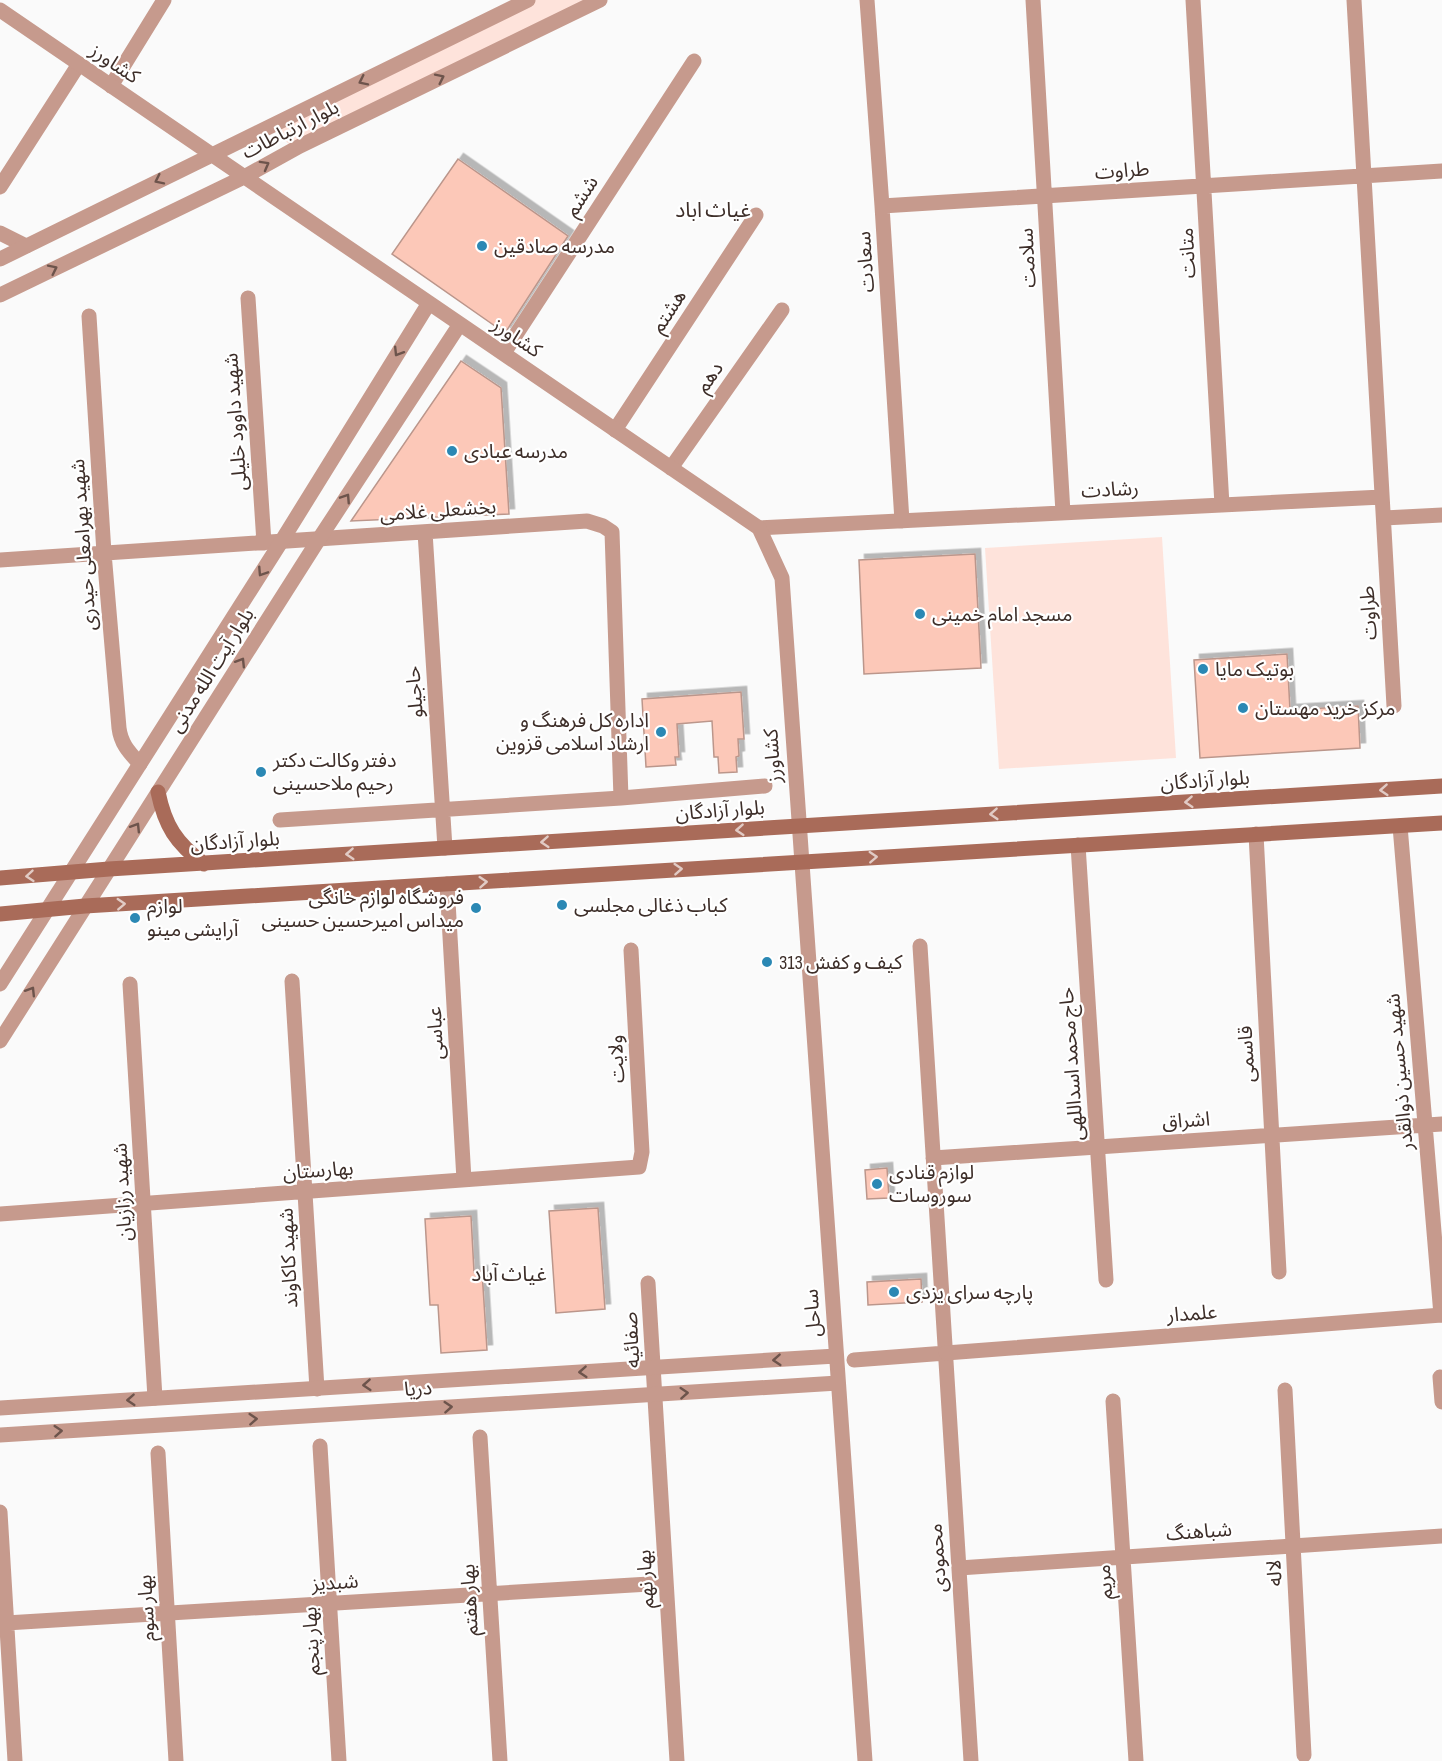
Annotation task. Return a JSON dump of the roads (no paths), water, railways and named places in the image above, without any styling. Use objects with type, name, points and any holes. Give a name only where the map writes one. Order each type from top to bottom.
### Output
[{"type":"main road","name":"بلوار آزادگان","points":[[0,878],[109,869],[1442,786]]},
{"type":"main road","points":[[158,792],[162,814],[172,834],[186,850],[204,864]]},
{"type":"main road","points":[[0,914],[86,906],[1442,823]]},
{"type":"street","points":[[111,86],[164,0]]},
{"type":"street","name":"بلوار ارتباطات","points":[[0,259],[528,0]]},
{"type":"street","name":"بلوار ارتباطات","points":[[0,295],[600,0]]},
{"type":"street","name":"سعادت","points":[[867,0],[902,521]]},
{"type":"street","name":"سلامت","points":[[1033,0],[1063,513]]},
{"type":"street","name":"متانت","points":[[1193,0],[1222,505]]},
{"type":"street","points":[[1354,0],[1384,518],[1442,515]]},
{"type":"street","name":"کشاورز","points":[[0,10],[759,528],[782,578],[800,862]]},
{"type":"street","name":"ششم","points":[[504,353],[694,61]]},
{"type":"street","points":[[0,187],[79,64]]},
{"type":"street","name":"طراوت","points":[[882,206],[1442,171]]},
{"type":"street","name":"هشتم","points":[[615,430],[756,215]]},
{"type":"street","points":[[0,233],[27,246]]},
{"type":"street","name":"شهید داوود خلیلی","points":[[248,298],[264,543]]},
{"type":"street","name":"بلوار آیت الله مدنی","points":[[0,984],[281,542],[429,303]]},
{"type":"street","name":"دهم","points":[[671,468],[782,310]]},
{"type":"street","name":"شهید بهرامعلی حیدری","points":[[89,316],[104,553],[121,740],[140,764]]},
{"type":"street","name":"بلوار آیت الله مدنی","points":[[0,1041],[319,539],[460,324]]},
{"type":"street","name":"رشادت","points":[[759,528],[1382,497]]},
{"type":"street","name":"طراوت","points":[[1384,518],[1394,705]]},
{"type":"street","name":"بخشعلی غلامی","points":[[0,560],[587,521],[603,526],[612,532],[621,798]]},
{"type":"street","name":"حاجیلو","points":[[425,532],[445,848]]},
{"type":"street","points":[[280,820],[621,798],[765,786]]},
{"type":"street","name":"شهید حسین ذوالقدر","points":[[1400,826],[1442,1315]]},
{"type":"street","name":"قاسمی","points":[[1256,834],[1279,1272]]},
{"type":"street","name":"حاج محمد اسداللهی","points":[[1078,844],[1106,1280]]},
{"type":"street","name":"ساحل","points":[[800,862],[865,1761]]},
{"type":"street","name":"عباسی","points":[[447,884],[464,1180]]},
{"type":"street","name":"محمودی","points":[[920,946],[971,1761]]},
{"type":"street","name":"ولایت","points":[[631,950],[642,1152],[639,1167]]},
{"type":"street","name":"شهید کاکاوند","points":[[292,981],[316,1389]]},
{"type":"street","name":"شهید رزازیان","points":[[130,984],[156,1425]]},
{"type":"street","name":"اشراق","points":[[933,1158],[1442,1124]]},
{"type":"street","name":"بهارستان","points":[[0,1214],[639,1167]]},
{"type":"street","name":"صفائیه","points":[[648,1284],[655,1394]]},
{"type":"street","name":"علمدار","points":[[854,1360],[1442,1315]]},
{"type":"street","name":"دریا","points":[[0,1408],[836,1356]]},
{"type":"street","points":[[1440,1377],[1442,1402]]},
{"type":"street","points":[[477,1378],[478,1405]]},
{"type":"street","name":"دریا","points":[[0,1435],[838,1383]]},
{"type":"street","name":"لاله","points":[[1285,1390],[1304,1755]]},
{"type":"street","name":"بهار نهم","points":[[655,1394],[677,1761]]},
{"type":"street","name":"مریم","points":[[1113,1401],[1136,1761]]},
{"type":"street","name":"بهار هفتم","points":[[480,1437],[500,1761]]},
{"type":"street","name":"بهار پنجم","points":[[321,1446],[339,1761]]},
{"type":"street","name":"بهار سوم","points":[[158,1453],[176,1761]]},
{"type":"street","points":[[0,1512],[15,1761]]},
{"type":"street","name":"شباهنگ","points":[[959,1568],[1442,1536]]},
{"type":"street","name":"شبدیز","points":[[6,1623],[666,1583]]},
{"type":"place","name":"مدرسه صادقین","points":[[482,246]]},
{"type":"place","name":"مدرسه عبادی","points":[[452,451]]},
{"type":"place","name":"مسجد امام خمینی","points":[[920,614]]},
{"type":"place","name":"بوتیک مایا","points":[[1203,669]]},
{"type":"place","name":"مرکز خرید مهستان","points":[[1243,708]]},
{"type":"place","name":"اداره کل فرهنگ و ارشاد اسلامی قزوین","points":[[661,732]]},
{"type":"place","name":"دفتر وکالت دکتر رحیم ملاحسینی","points":[[261,772]]},
{"type":"place","name":"کباب ذغالی مجلسی","points":[[562,905]]},
{"type":"place","name":"فروشگاه لوازم خانگی میداس امیرحسین حسینی","points":[[476,908]]},
{"type":"place","name":"لوازم آرایشی مینو","points":[[135,918]]},
{"type":"place","name":"کیف و کفش 313","points":[[767,962]]},
{"type":"place","name":"لوازم قنادی سوروسات","points":[[877,1184]]},
{"type":"place","name":"پارچه سرای یزدی","points":[[894,1292]]},
{"type":"district","name":"غیاث اباد","points":[[713,210]]},
{"type":"district","name":"غیاث آباد","points":[[509,1274]]}]
